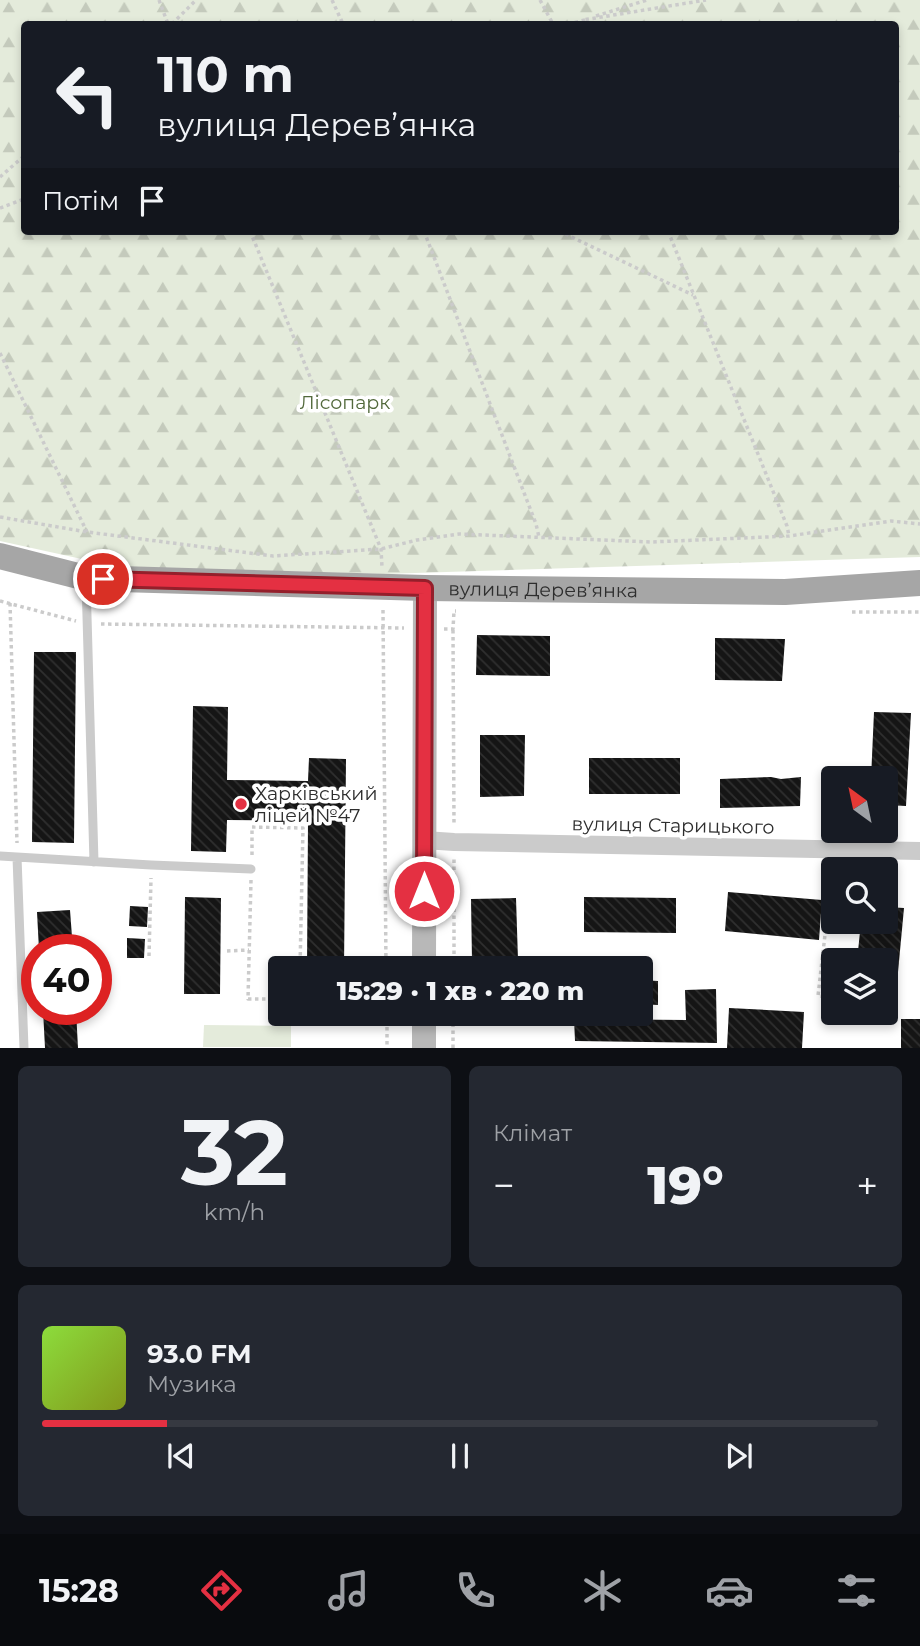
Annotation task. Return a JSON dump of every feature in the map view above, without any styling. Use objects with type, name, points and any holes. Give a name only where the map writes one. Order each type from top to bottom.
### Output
[{"type":"main road","name":"вулиця Дерев’янка","points":[[0,556],[86,578],[425,588],[785,592],[920,583]]},
{"type":"street","points":[[424,956],[425,588]]},
{"type":"street","name":"вулиця Старицького","points":[[424,840],[920,852]]},
{"type":"street","points":[[424,1026],[424,1048]]},
{"type":"lane","points":[[86,578],[94,862]]},
{"type":"lane","points":[[0,856],[251,869]]},
{"type":"lane","points":[[17,857],[24,1048]]},
{"type":"path","points":[[159,0],[169,21]]},
{"type":"path","points":[[173,21],[196,0]]},
{"type":"path","points":[[332,0],[342,21]]},
{"type":"path","points":[[540,0],[551,21]]},
{"type":"path","points":[[587,21],[647,0]]},
{"type":"path","points":[[590,21],[706,0]]},
{"type":"path","points":[[0,177],[21,159]]},
{"type":"path","points":[[0,208],[21,200]]},
{"type":"path","points":[[252,235],[381,549],[383,574]]},
{"type":"path","points":[[426,235],[536,524],[539,538]]},
{"type":"path","points":[[567,235],[694,296]]},
{"type":"path","points":[[670,235],[789,536]]},
{"type":"path","points":[[0,353],[87,532]]},
{"type":"path","points":[[0,517],[87,532],[273,556],[381,549],[416,540],[459,534],[651,542],[789,536],[891,521],[920,524]]},
{"type":"path","points":[[0,601],[87,623],[383,627],[386,956]]},
{"type":"path","points":[[10,603],[17,857]]},
{"type":"path","points":[[453,629],[454,956]]},
{"type":"path","points":[[268,999],[248,999],[253,827],[303,828],[300,956]]},
{"type":"path","points":[[823,948],[834,849]]},
{"type":"path","points":[[149,956],[151,865]]},
{"type":"path","points":[[227,951],[249,950]]},
{"type":"path","points":[[821,968],[818,996],[821,996]]},
{"type":"path","points":[[387,1026],[387,1048]]},
{"type":"path","points":[[453,1026],[453,1048]]},
{"type":"green space","name":"Лісопарк","points":[[0,0],[920,0],[920,557],[383,574],[118,567],[0,541]]},
{"type":"green space","points":[[204,1025],[291,1026],[291,1047],[203,1047]]},
{"type":"building","points":[[477,635],[550,636],[550,676],[476,675]]},
{"type":"building","points":[[715,638],[785,639],[782,681],[715,680]]},
{"type":"building","points":[[34,652],[76,652],[74,843],[32,842]]},
{"type":"building","points":[[193,706],[228,707],[227,780],[308,781],[309,758],[346,759],[344,956],[307,956],[308,821],[227,820],[226,852],[191,851]]},
{"type":"building","points":[[874,712],[911,713],[906,806],[898,806],[898,766],[872,766]]},
{"type":"building","points":[[480,735],[525,735],[524,796],[480,797]]},
{"type":"building","points":[[589,758],[680,758],[680,794],[589,794]]},
{"type":"building","points":[[801,777],[800,806],[720,808],[720,779]]},
{"type":"building","points":[[728,892],[821,900],[819,940],[725,931]]},
{"type":"building","points":[[185,897],[221,898],[220,994],[184,994]]},
{"type":"building","points":[[584,897],[676,898],[676,933],[584,932]]},
{"type":"building","points":[[516,898],[518,956],[472,956],[471,899]]},
{"type":"building","points":[[130,906],[148,907],[147,927],[129,926]]},
{"type":"building","points":[[898,908],[904,908],[898,972],[898,948],[858,948],[860,934],[898,934]]},
{"type":"building","points":[[70,910],[72,934],[38,934],[37,912]]},
{"type":"building","points":[[127,938],[145,939],[144,958],[127,958]]},
{"type":"building","points":[[653,981],[658,981],[658,1005],[653,1005]]},
{"type":"building","points":[[716,989],[717,1043],[575,1041],[574,1026],[653,1026],[653,1020],[686,1020],[685,990]]},
{"type":"building","points":[[729,1008],[804,1012],[802,1048],[727,1048]]},
{"type":"building","points":[[901,1019],[920,1019],[920,1048],[901,1048]]},
{"type":"building","points":[[44,1025],[77,1025],[78,1048],[45,1048]]},
{"type":"place","name":"Харківський ліцей №47","points":[[241,804]]},
{"type":"route","points":[[103,579],[425,588],[424,891]]}]
